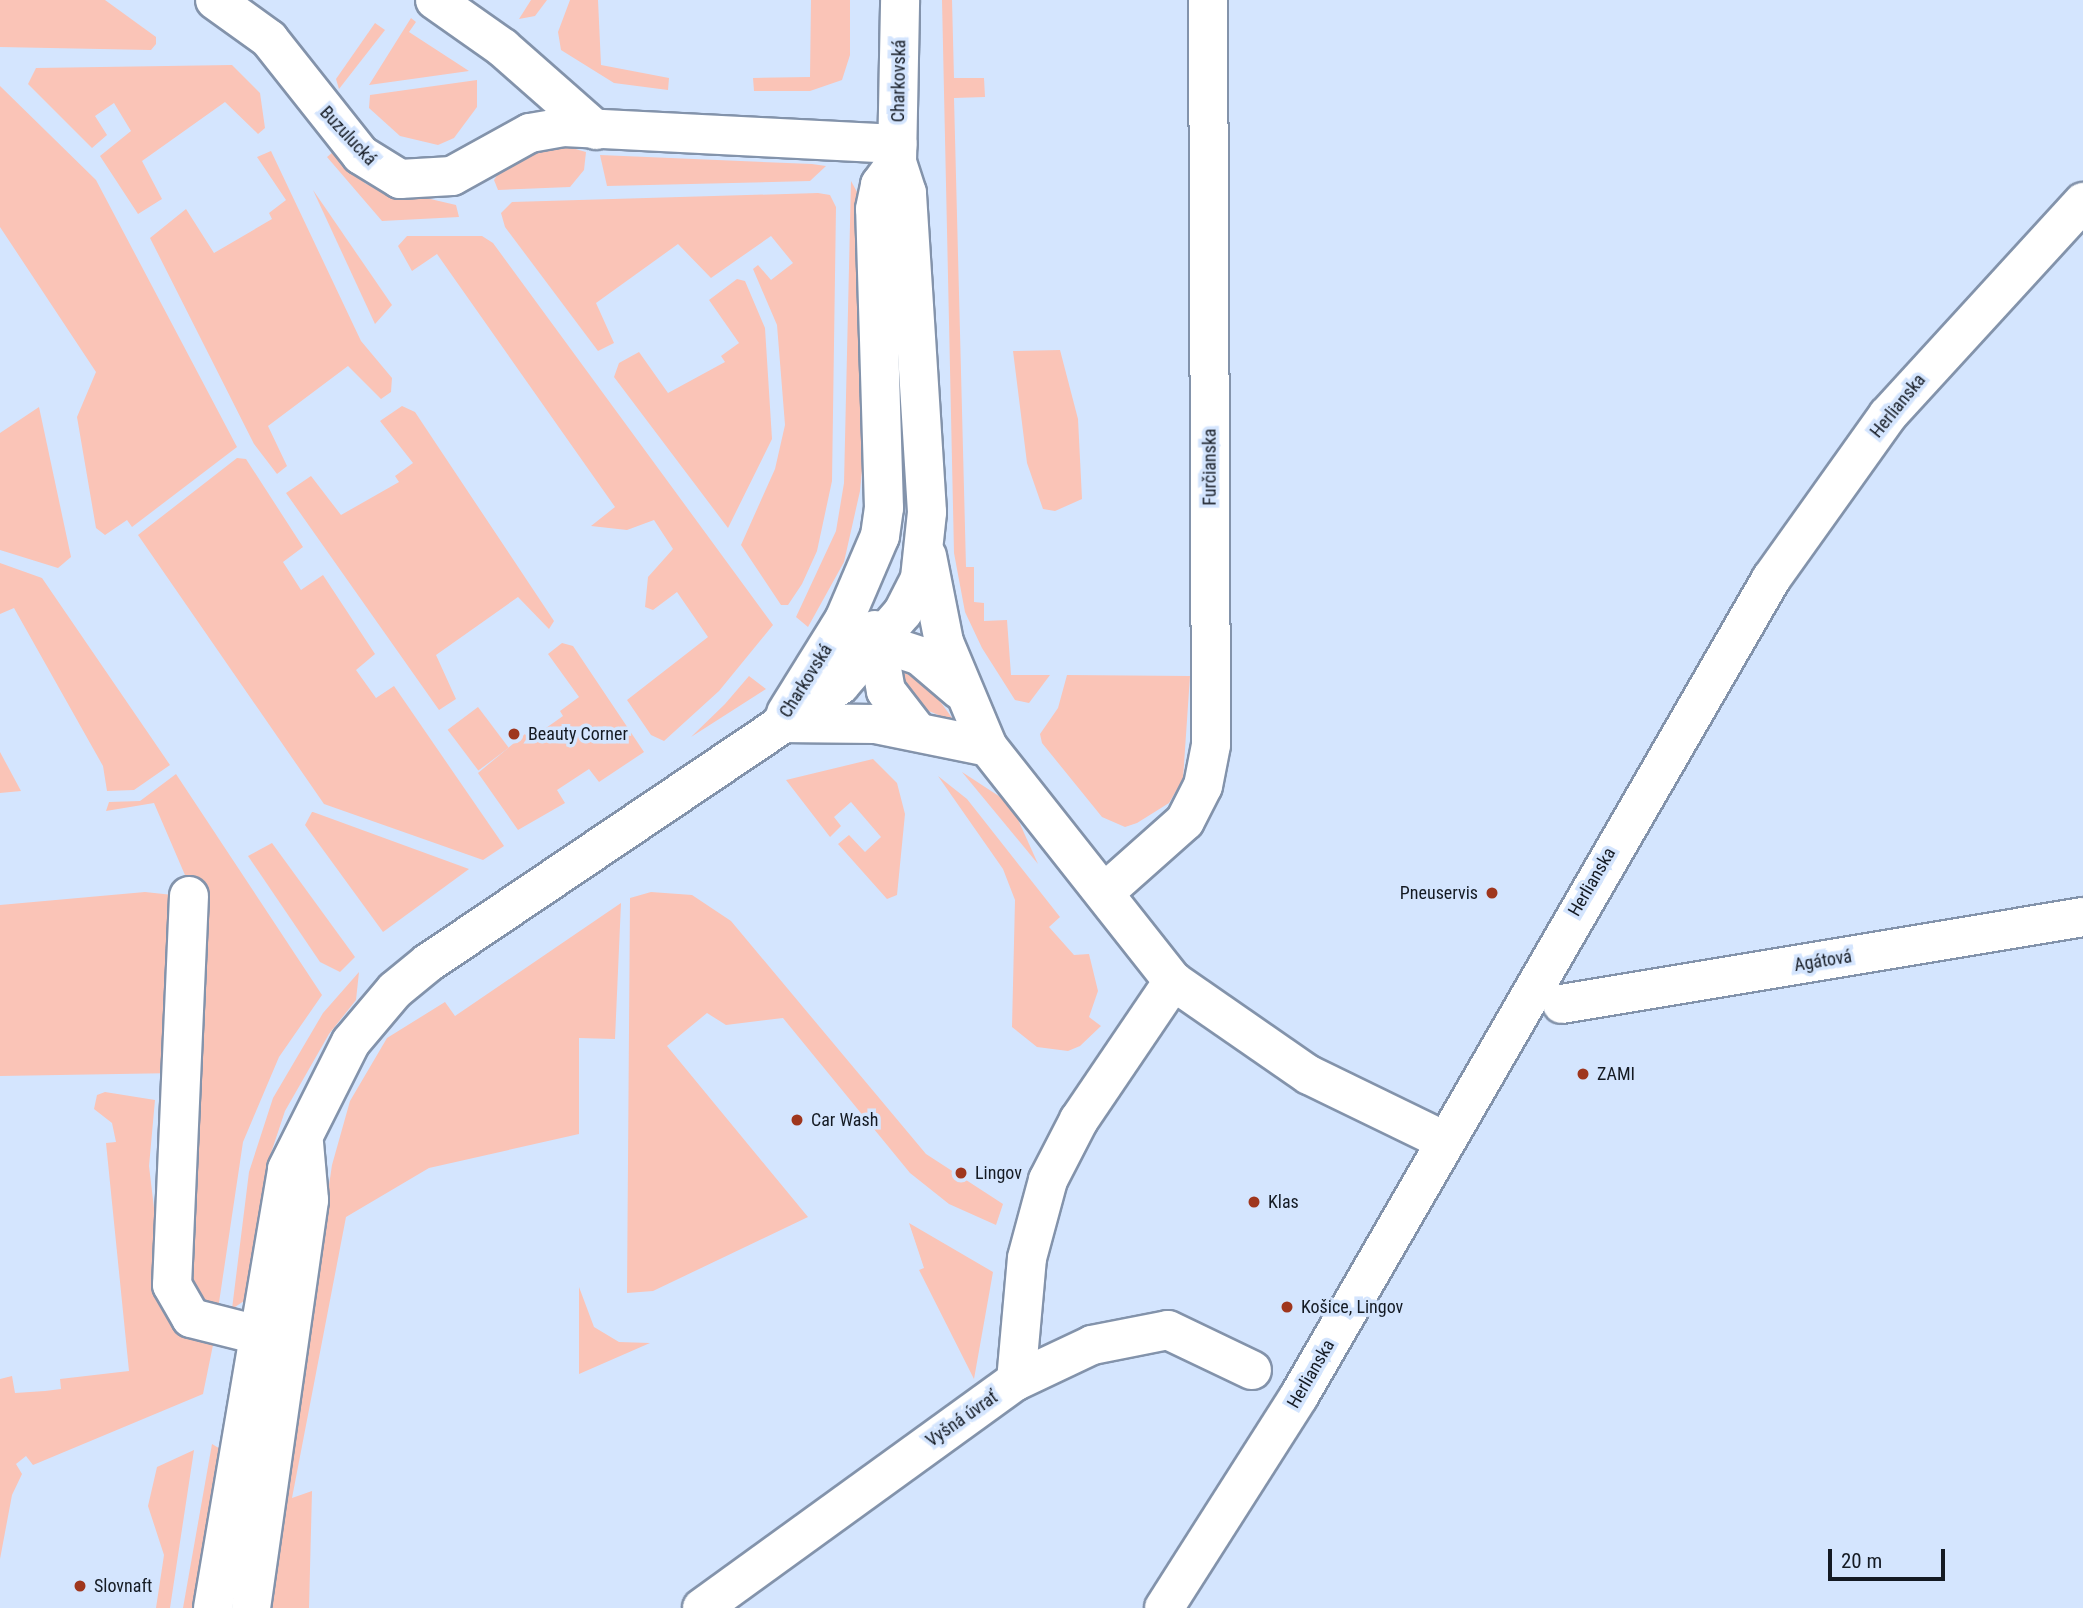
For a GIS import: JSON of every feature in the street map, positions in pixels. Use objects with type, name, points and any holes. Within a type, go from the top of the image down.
[{"type":"street","name":"Buzulucká","points":[[215,0],[269,39],[361,155],[400,179],[452,176],[545,129],[596,130],[897,153]]},
{"type":"street","points":[[435,0],[503,48],[596,130]]},
{"type":"street","name":"Charkovská","points":[[779,723],[840,685],[877,647],[911,597],[926,547],[907,193],[897,153],[900,0]]},
{"type":"street","name":"Furčianska","points":[[1104,893],[1185,821],[1203,786],[1211,745],[1208,0]]},
{"type":"street","name":"Charkovská","points":[[779,723],[821,660],[871,565],[884,508],[874,209],[880,185],[897,153]]},
{"type":"street","name":"Herlianska","points":[[1164,1608],[1299,1396],[1771,579],[1888,415],[2083,202]]},
{"type":"street","points":[[926,547],[935,608],[961,691],[988,747],[1173,981],[1309,1075],[1445,1141]]},
{"type":"street","points":[[871,565],[877,647],[886,691],[917,731]]},
{"type":"street","points":[[821,660],[877,647],[920,656],[961,691]]},
{"type":"street","points":[[213,1608],[287,1169],[304,1143],[328,1079],[395,990],[779,723],[917,731],[988,747]]},
{"type":"street","points":[[189,896],[172,1285],[191,1318],[258,1335]]},
{"type":"street","name":"Agátová","points":[[1562,1004],[2083,918]]},
{"type":"street","points":[[1016,1381],[1027,1258],[1048,1180],[1079,1120],[1173,981]]},
{"type":"street","points":[[251,1608],[309,1200],[304,1143]]},
{"type":"street","name":"Vyšná úvrať","points":[[702,1608],[1016,1381],[1112,1336],[1159,1329],[1252,1370]]},
{"type":"shaded area","points":[[0,0],[105,0],[156,37],[156,44],[151,50],[0,47]]},
{"type":"shaded area","points":[[531,0],[547,0],[535,16],[519,19]]},
{"type":"shaded area","points":[[570,0],[598,0],[601,65],[669,78],[668,90],[614,83],[561,50],[558,32]]},
{"type":"shaded area","points":[[811,0],[850,0],[850,55],[842,80],[810,91],[754,91],[753,78],[810,77]]},
{"type":"shaded area","points":[[942,0],[952,0],[954,78],[984,78],[985,97],[954,98],[966,567],[974,567],[974,602],[984,603],[984,621],[1007,620],[1011,675],[1050,675],[1029,703],[1015,700],[982,648],[965,612],[954,553]]},
{"type":"shaded area","points":[[411,18],[416,22],[409,32],[469,71],[369,85]]},
{"type":"shaded area","points":[[375,23],[385,30],[339,89],[336,79]]},
{"type":"shaded area","points":[[232,65],[260,93],[265,128],[258,134],[225,102],[142,161],[162,199],[138,214],[100,156],[131,131],[114,103],[95,116],[107,135],[92,148],[28,84],[36,68]]},
{"type":"shaded area","points":[[477,80],[477,107],[454,138],[438,145],[400,136],[369,108],[370,95]]},
{"type":"shaded area","points":[[0,86],[96,180],[237,447],[132,527],[127,520],[105,535],[96,528],[77,417],[96,372],[0,227]]},
{"type":"shaded area","points":[[554,143],[586,152],[584,170],[570,187],[498,190],[494,180],[503,166]]},
{"type":"shaded area","points":[[271,151],[361,341],[392,378],[391,392],[381,399],[348,366],[268,426],[287,466],[277,474],[254,444],[150,238],[186,209],[214,253],[272,219],[269,213],[286,200],[257,157]]},
{"type":"shaded area","points":[[333,152],[366,184],[456,205],[459,217],[382,221],[327,157]]},
{"type":"shaded area","points":[[600,155],[826,166],[810,181],[607,186]]},
{"type":"shaded area","points":[[851,181],[862,201],[867,420],[860,491],[844,562],[808,627],[796,617],[836,531],[844,483]]},
{"type":"shaded area","points":[[313,190],[392,305],[375,324]]},
{"type":"shaded area","points":[[818,193],[830,195],[836,207],[832,481],[817,551],[802,584],[788,605],[781,605],[741,545],[775,469],[785,425],[777,325],[753,269],[758,265],[771,280],[793,263],[771,236],[711,278],[678,244],[596,303],[614,343],[598,351],[505,227],[501,213],[512,202]]},
{"type":"shaded area","points":[[407,236],[482,236],[493,243],[773,625],[719,691],[664,741],[651,735],[627,700],[708,637],[677,592],[653,610],[645,607],[648,577],[673,549],[654,520],[627,530],[591,526],[615,507],[437,254],[412,271],[398,246]]},
{"type":"shaded area","points":[[737,279],[745,281],[765,328],[772,439],[728,528],[614,377],[619,363],[639,352],[668,393],[725,362],[721,356],[739,343],[709,300]]},
{"type":"shaded area","points":[[1060,350],[1078,419],[1082,499],[1055,511],[1043,509],[1027,463],[1013,351]]},
{"type":"shaded area","points":[[402,406],[415,412],[554,621],[549,629],[518,597],[436,655],[456,699],[439,710],[286,493],[311,476],[341,515],[399,482],[395,476],[413,463],[380,421]]},
{"type":"shaded area","points":[[39,407],[71,557],[58,568],[0,550],[0,433]]},
{"type":"shaded area","points":[[237,458],[246,459],[303,547],[283,562],[301,590],[323,575],[375,654],[356,670],[376,698],[394,686],[504,846],[483,860],[324,804],[138,535]]},
{"type":"shaded area","points":[[0,563],[42,578],[170,765],[134,790],[107,791],[103,766],[14,608],[0,614]]},
{"type":"shaded area","points":[[562,643],[573,646],[644,752],[599,782],[589,769],[557,790],[565,803],[518,830],[478,773],[525,734],[529,740],[563,716],[560,711],[579,697],[548,654]]},
{"type":"shaded area","points":[[903,671],[934,693],[955,722],[924,709],[897,675]]},
{"type":"shaded area","points":[[1067,675],[1190,676],[1183,779],[1169,803],[1137,823],[1125,827],[1102,817],[1042,743],[1040,734],[1058,708]]},
{"type":"shaded area","points":[[749,676],[766,689],[691,737],[725,704]]},
{"type":"shaded area","points":[[478,707],[509,748],[478,771],[448,730]]},
{"type":"shaded area","points":[[0,752],[21,791],[0,793]]},
{"type":"shaded area","points":[[873,759],[897,783],[905,814],[897,895],[887,899],[838,844],[849,835],[865,852],[881,837],[851,802],[834,817],[841,826],[830,837],[786,780]]},
{"type":"shaded area","points":[[962,772],[1011,804],[1038,864]]},
{"type":"shaded area","points":[[176,774],[322,995],[279,1057],[243,1142],[217,1316],[185,1283],[194,896],[154,803],[106,811],[109,802],[140,801]]},
{"type":"shaded area","points":[[938,776],[967,799],[1060,917],[1049,927],[1074,955],[1089,954],[1098,991],[1089,1017],[1101,1026],[1080,1046],[1068,1051],[1037,1047],[1012,1027],[1015,900],[1003,869]]},
{"type":"shaded area","points":[[312,812],[469,869],[383,932],[305,825]]},
{"type":"shaded area","points":[[272,843],[355,957],[340,972],[320,962],[248,856]]},
{"type":"shaded area","points":[[145,892],[182,896],[178,1073],[0,1076],[0,905]]},
{"type":"shaded area","points":[[651,892],[692,895],[731,921],[926,1154],[1003,1204],[996,1225],[949,1204],[910,1173],[783,1018],[726,1025],[707,1013],[667,1046],[808,1217],[653,1291],[627,1293],[630,898]]},
{"type":"shaded area","points":[[621,903],[615,1039],[579,1038],[579,1134],[429,1168],[346,1217],[292,1498],[312,1491],[309,1608],[266,1608],[332,1165],[350,1101],[387,1038],[445,1002],[455,1016]]},
{"type":"shaded area","points":[[359,972],[356,1000],[329,1034],[285,1111],[268,1162],[247,1299],[232,1309],[249,1172],[273,1098],[323,1013]]},
{"type":"shaded area","points":[[105,1092],[155,1100],[149,1166],[156,1225],[213,1345],[203,1394],[33,1465],[26,1456],[16,1464],[22,1474],[12,1495],[0,1559],[0,1379],[12,1376],[15,1393],[61,1389],[60,1379],[129,1371],[106,1143],[116,1142],[112,1123],[94,1109],[97,1095]]},
{"type":"shaded area","points":[[909,1223],[993,1272],[974,1379],[919,1270],[924,1268]]},
{"type":"shaded area","points":[[579,1287],[594,1327],[619,1342],[650,1343],[579,1374]]},
{"type":"shaded area","points":[[212,1444],[222,1450],[201,1608],[183,1608]]},
{"type":"shaded area","points":[[194,1450],[170,1608],[156,1608],[164,1555],[148,1506],[157,1467]]},
{"type":"place","name":"Beauty Corner","points":[[514,734]]},
{"type":"place","name":"Pneuservis","points":[[1492,893]]},
{"type":"place","name":"ZAMI","points":[[1583,1074]]},
{"type":"place","name":"Car Wash","points":[[797,1120]]},
{"type":"place","name":"Lingov","points":[[961,1173]]},
{"type":"place","name":"Klas","points":[[1254,1202]]},
{"type":"place","name":"Košice, Lingov","points":[[1287,1307]]},
{"type":"place","name":"Slovnaft","points":[[80,1586]]}]
